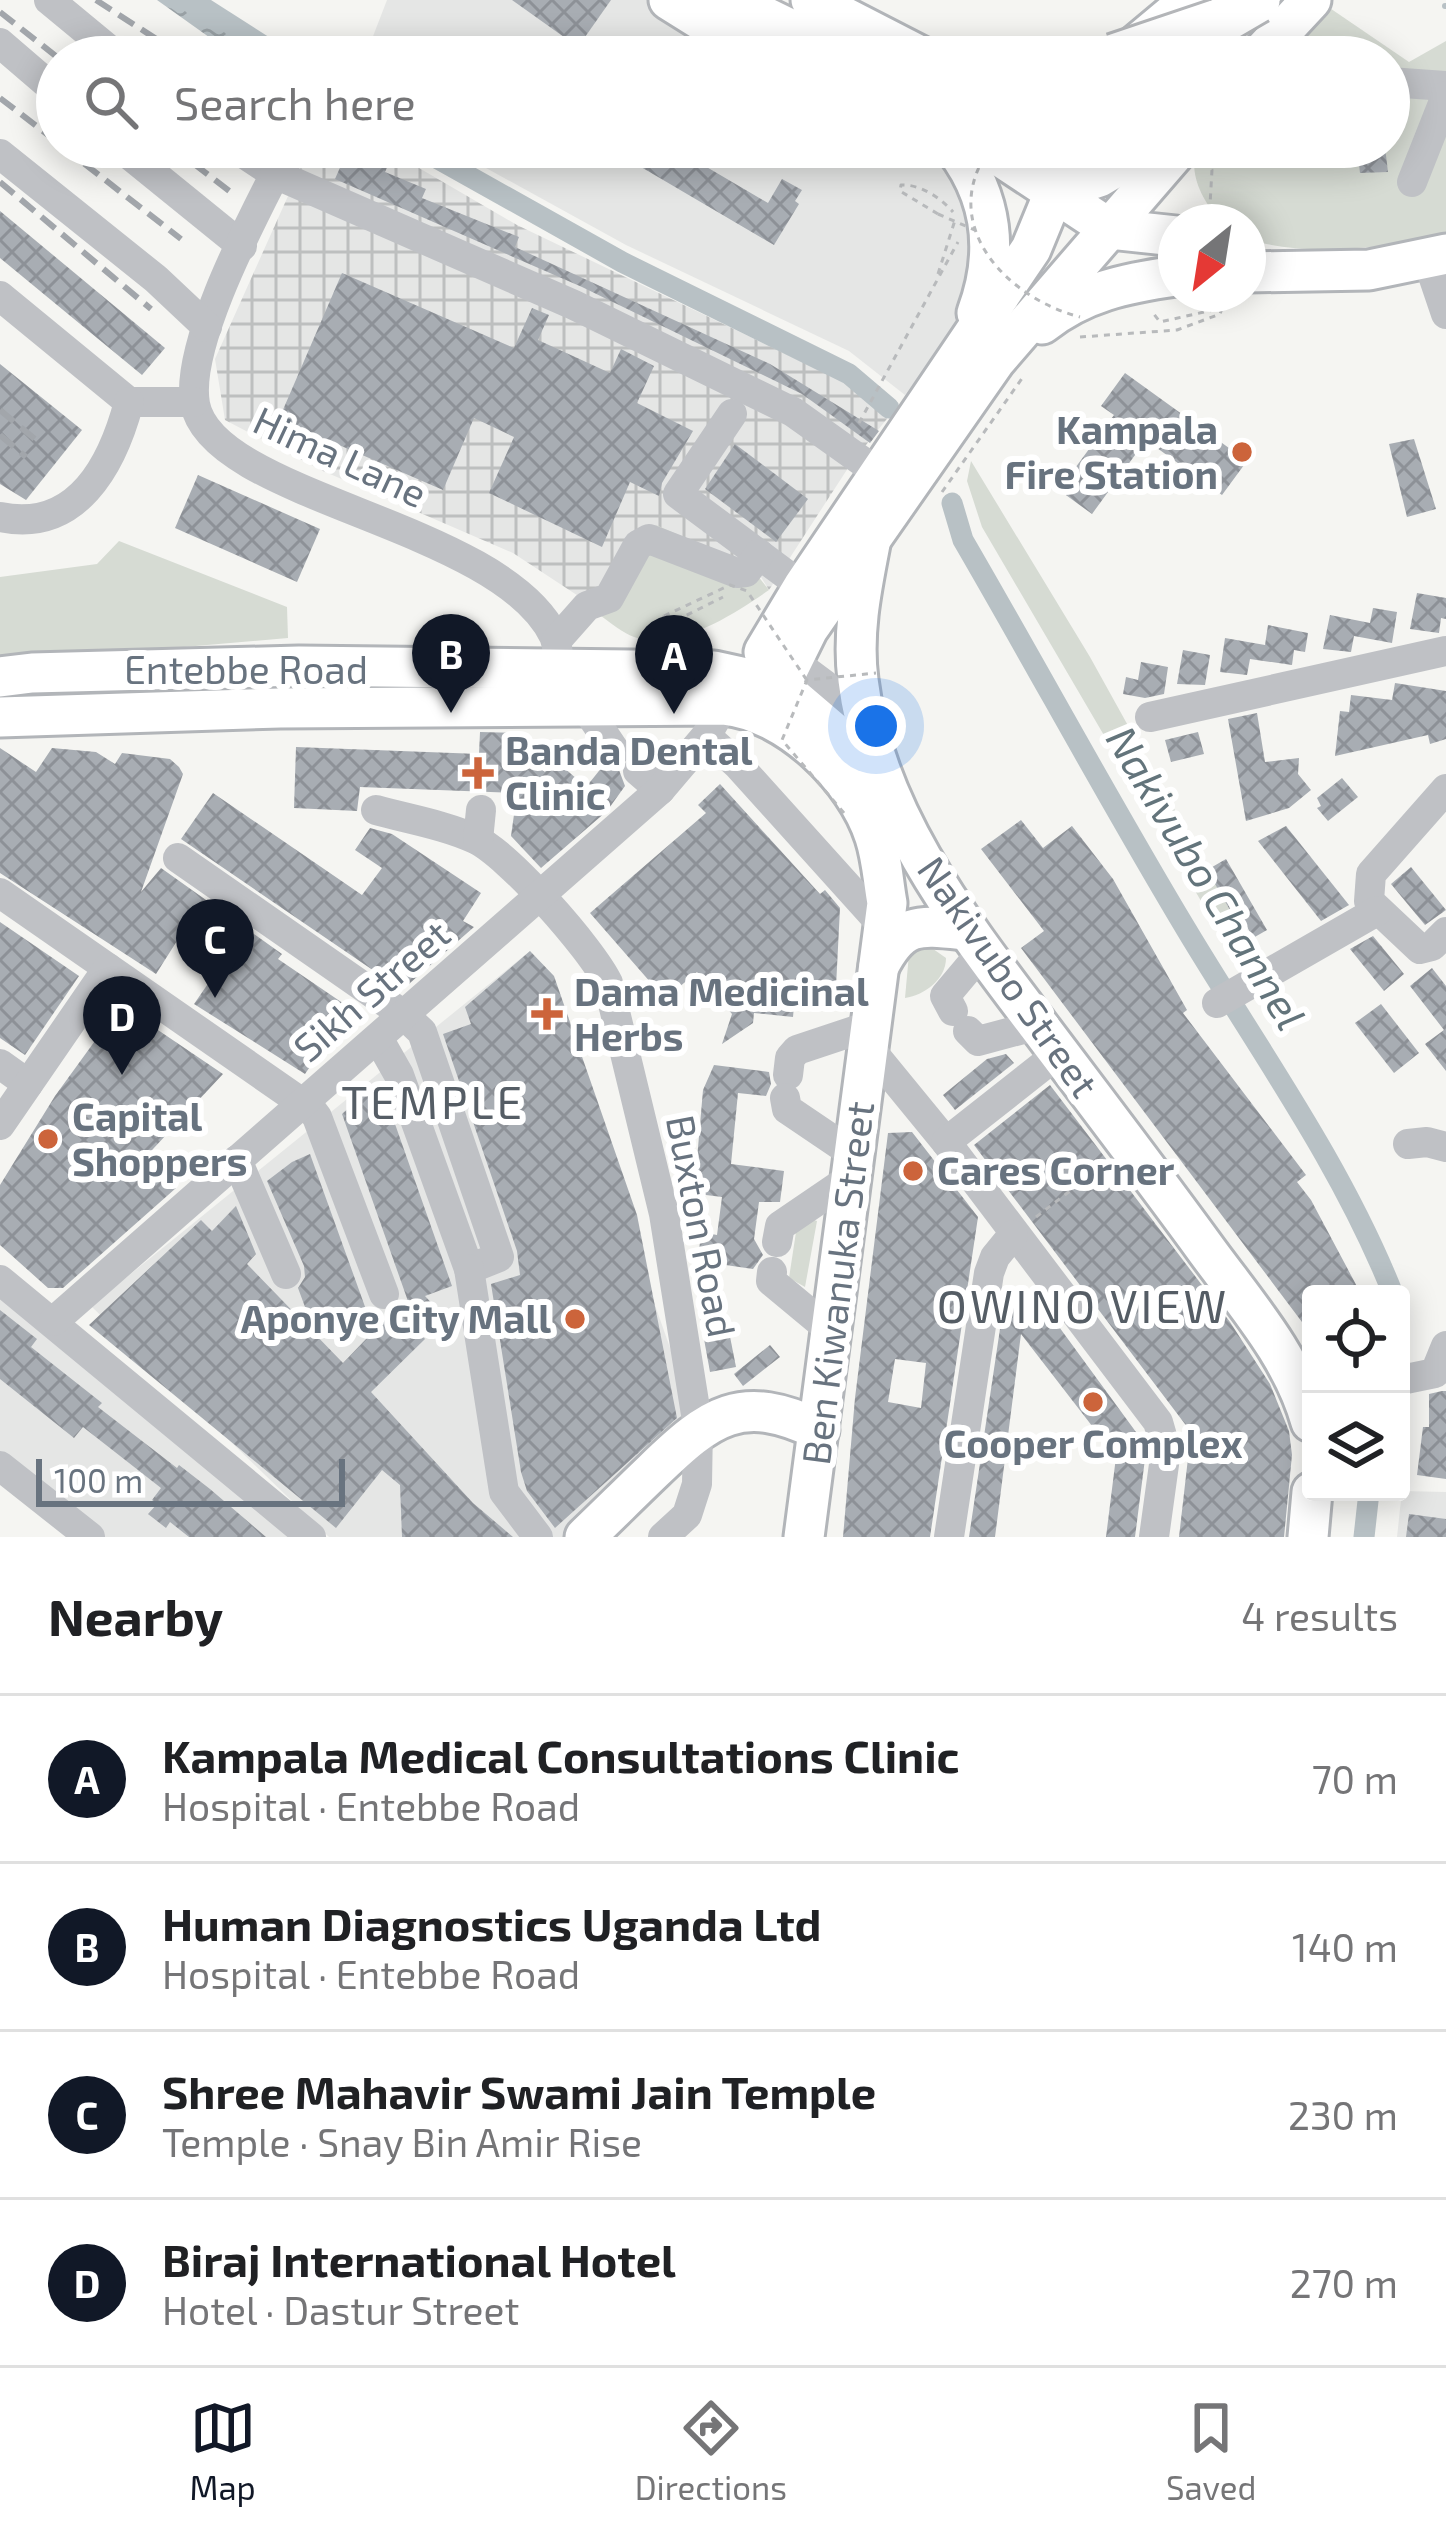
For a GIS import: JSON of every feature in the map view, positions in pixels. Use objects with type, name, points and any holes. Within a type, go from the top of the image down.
[{"type":"highway","points":[[724,0],[799,36]]},
{"type":"highway","points":[[1178,36],[1221,21],[1257,0]]},
{"type":"main road","points":[[669,0],[727,36]]},
{"type":"main road","points":[[811,0],[881,36]]},
{"type":"main road","points":[[1145,36],[1190,0]]},
{"type":"main road","points":[[1278,36],[1311,0]]},
{"type":"main road","points":[[958,168],[978,182],[993,246],[988,278],[994,363]]},
{"type":"main road","points":[[1019,168],[1110,230],[1158,234]]},
{"type":"main road","points":[[994,363],[1031,249],[1054,192],[1070,168]]},
{"type":"main road","points":[[1089,168],[1108,194],[1110,230]]},
{"type":"main road","points":[[784,686],[803,587],[880,474],[994,363],[1162,168]]},
{"type":"main road","points":[[1266,272],[1369,270],[1437,256]]},
{"type":"main road","points":[[1266,257],[1312,272]]},
{"type":"main road","points":[[784,686],[870,544],[994,363],[1065,305],[1115,285],[1158,279]]},
{"type":"main road","points":[[784,686],[856,626],[870,544]]},
{"type":"main road","name":"Entebbe Road","points":[[0,677],[558,656],[784,686]]},
{"type":"main road","points":[[299,666],[306,708]]},
{"type":"main road","points":[[672,668],[784,686],[874,755],[894,805]]},
{"type":"main road","points":[[65,672],[67,713]]},
{"type":"main road","points":[[784,686],[854,754],[894,805]]},
{"type":"main road","name":"Entebbe Road","points":[[0,717],[584,706],[784,686]]},
{"type":"main road","name":"Ben Kiwanuka Street","points":[[784,686],[865,815],[875,838],[887,903],[804,1537]]},
{"type":"main road","name":"Nakivubo Street","points":[[894,805],[974,941],[1130,1145],[1292,1368],[1303,1393]]},
{"type":"main road","points":[[879,966],[893,940],[909,931],[974,941]]},
{"type":"main road","points":[[585,1537],[698,1427],[754,1410],[792,1417],[819,1430]]},
{"type":"main road","points":[[1307,1537],[1311,1501]]},
{"type":"street","points":[[49,0],[93,36]]},
{"type":"street","points":[[0,43],[36,74]]},
{"type":"street","points":[[1410,83],[1446,86]]},
{"type":"street","points":[[1412,182],[1429,115]]},
{"type":"street","points":[[0,154],[156,279],[207,327]]},
{"type":"street","points":[[146,168],[242,245]]},
{"type":"street","points":[[266,168],[574,305],[793,412],[880,474]]},
{"type":"street","points":[[0,296],[129,402],[194,402],[197,361],[207,327],[275,174]]},
{"type":"street","points":[[1437,256],[1446,314]]},
{"type":"street","points":[[0,517],[42,520],[62,514],[76,501],[121,432],[129,402]]},
{"type":"street","name":"Hima Lane","points":[[194,402],[200,419],[219,442],[255,466],[479,564],[542,617],[558,656]]},
{"type":"street","points":[[732,414],[678,494],[748,563]]},
{"type":"street","points":[[558,656],[587,606],[609,598],[638,545],[649,539],[748,563],[803,587]]},
{"type":"street","points":[[1150,717],[1446,651]]},
{"type":"street","points":[[784,686],[737,764],[884,927]]},
{"type":"street","name":"Sikh Street","points":[[54,1321],[540,896],[638,770],[784,686]]},
{"type":"street","points":[[584,706],[638,770]]},
{"type":"street","points":[[1446,788],[1371,874],[1369,901],[1420,949],[1432,946],[1446,932]]},
{"type":"street","name":"Buxton Road","points":[[376,810],[480,825],[598,962],[608,983],[664,1214],[698,1427],[697,1484],[687,1515],[663,1537]]},
{"type":"street","points":[[178,858],[422,1032],[500,1257],[469,1269]]},
{"type":"street","points":[[0,893],[317,1117],[384,1294]]},
{"type":"street","points":[[1229,997],[1377,910]]},
{"type":"street","points":[[974,941],[945,996],[960,1021],[978,1041],[1048,1039]]},
{"type":"street","points":[[0,1125],[108,968]]},
{"type":"street","points":[[830,1330],[771,1281],[774,1257],[780,1226],[853,1166],[787,1109],[787,1087],[793,1052],[870,1036],[1013,1235],[1158,1422],[1166,1450],[1154,1537]]},
{"type":"street","points":[[377,1038],[399,1075],[469,1269],[504,1492],[538,1537]]},
{"type":"street","points":[[946,1142],[1048,1039]]},
{"type":"street","points":[[0,1064],[28,1084]]},
{"type":"street","points":[[1408,1144],[1446,1147]]},
{"type":"street","points":[[237,1160],[286,1274]]},
{"type":"street","points":[[949,1537],[989,1273],[1013,1235]]},
{"type":"street","points":[[0,1280],[311,1537]]},
{"type":"street","points":[[1410,1376],[1442,1364]]},
{"type":"street","points":[[0,1466],[90,1537]]},
{"type":"path","points":[[981,168],[973,193],[985,252],[1001,276],[1049,309],[1080,317]]},
{"type":"path","points":[[1210,204],[1211,168]]},
{"type":"path","points":[[934,287],[956,215],[944,201],[901,185],[900,191],[912,200],[938,214],[977,230]]},
{"type":"path","points":[[963,203],[965,186]]},
{"type":"path","points":[[845,449],[960,238],[962,220]]},
{"type":"path","points":[[1078,337],[1177,330],[1220,314],[1222,308],[1160,322],[1145,304]]},
{"type":"path","points":[[940,496],[994,363]]},
{"type":"path","points":[[748,563],[715,603],[667,625],[662,623],[664,616],[730,585],[747,591],[784,686],[782,740],[844,813]]},
{"type":"path","points":[[1013,1235],[1130,1145]]},
{"type":"shaded area","points":[[387,0],[679,0],[742,36],[373,36]]},
{"type":"shaded area","points":[[1318,0],[1371,36],[1270,36]]},
{"type":"shaded area","points":[[1446,41],[1446,234],[1346,249],[1291,248],[1266,244],[1266,204],[1208,204],[1194,168],[1410,168],[1410,61]]},
{"type":"shaded area","points":[[301,168],[419,168],[517,225],[842,381],[890,415],[850,465],[769,590],[761,577],[592,605],[513,553],[323,471],[225,420],[215,359]]},
{"type":"shaded area","points":[[486,168],[947,168],[960,194],[975,251],[958,324],[905,395],[849,351],[626,245]]},
{"type":"shaded area","points":[[971,461],[1090,657],[1238,924],[1268,964],[1250,973],[1235,959],[982,527],[967,481]]},
{"type":"shaded area","points":[[656,525],[750,566],[769,590],[687,635],[651,640],[626,633],[601,616],[630,544]]},
{"type":"shaded area","points":[[119,541],[287,607],[288,638],[0,663],[0,577],[97,564]]},
{"type":"shaded area","points":[[926,944],[946,958],[942,973],[927,990],[905,998],[909,954],[915,946]]},
{"type":"shaded area","points":[[530,951],[698,1427],[584,1537],[329,1537],[91,1306]]},
{"type":"shaded area","points":[[811,1219],[817,1221],[805,1287],[789,1278],[796,1232]]},
{"type":"shaded area","points":[[0,1282],[309,1537],[90,1537],[0,1466]]},
{"type":"shaded area","points":[[1410,1491],[1446,1492],[1446,1537],[1397,1537],[1401,1501],[1410,1501]]},
{"type":"water","points":[[157,0],[211,0],[267,36],[208,36]]},
{"type":"building","points":[[512,0],[611,0],[586,36],[563,36]]},
{"type":"building","points":[[340,168],[387,168],[385,172],[426,189],[422,198],[519,237],[515,247],[770,364],[879,431],[870,443],[802,394],[582,287],[335,179]]},
{"type":"building","points":[[643,168],[708,168],[768,203],[782,179],[802,190],[795,201],[799,204],[774,245]]},
{"type":"building","points":[[1359,168],[1388,168],[1388,172],[1360,173]]},
{"type":"building","points":[[0,211],[165,348],[142,375],[0,258]]},
{"type":"building","points":[[342,273],[514,348],[532,308],[549,315],[538,340],[610,373],[621,349],[654,366],[637,403],[693,431],[659,496],[630,482],[602,547],[489,493],[514,437],[474,418],[443,490],[279,419]]},
{"type":"building","points":[[0,364],[82,430],[26,500],[0,484]]},
{"type":"building","points":[[1125,373],[1247,461],[1222,495],[1146,440],[1092,514],[1059,490],[1114,415],[1101,406]]},
{"type":"building","points":[[1414,439],[1436,509],[1407,517],[1389,444]]},
{"type":"building","points":[[735,444],[808,499],[776,542],[705,489]]},
{"type":"building","points":[[198,475],[320,529],[297,582],[175,528]]},
{"type":"building","points":[[1417,593],[1446,598],[1446,619],[1441,618],[1439,633],[1410,629]]},
{"type":"building","points":[[1373,608],[1397,612],[1392,643],[1354,636],[1351,652],[1323,649],[1330,615],[1370,623]]},
{"type":"building","points":[[1268,625],[1308,633],[1305,652],[1294,650],[1292,665],[1250,659],[1247,675],[1220,672],[1225,638],[1265,645]]},
{"type":"building","points":[[1183,650],[1210,655],[1205,685],[1177,684]]},
{"type":"building","points":[[1141,662],[1168,667],[1164,694],[1145,698],[1123,694],[1126,677],[1138,680]]},
{"type":"building","points":[[1395,683],[1446,691],[1446,739],[1430,744],[1428,735],[1335,756],[1340,711],[1349,712],[1351,695],[1392,700]]},
{"type":"building","points":[[1257,713],[1265,762],[1299,758],[1298,774],[1311,790],[1289,808],[1246,821],[1228,719]]},
{"type":"building","points":[[480,732],[519,733],[518,763],[533,762],[545,772],[554,759],[586,787],[603,766],[619,770],[625,786],[607,811],[541,868],[511,836],[517,793],[360,787],[357,811],[294,808],[296,747],[479,754]]},
{"type":"building","points":[[1198,732],[1204,754],[1171,762],[1165,740]]},
{"type":"building","points":[[0,748],[36,772],[52,748],[96,752],[115,764],[122,753],[170,759],[179,767],[183,774],[141,892],[161,868],[350,1008],[305,1074],[194,1004],[223,962],[182,933],[156,974],[0,873]]},
{"type":"building","points":[[1342,778],[1358,797],[1328,821],[1317,808],[1321,806],[1317,798]]},
{"type":"building","points":[[720,784],[820,894],[825,890],[840,908],[836,987],[796,984],[793,1017],[754,1013],[753,1023],[722,1044],[732,1014],[697,972],[665,999],[590,913],[706,813],[698,805]]},
{"type":"building","points":[[213,793],[362,895],[382,868],[355,850],[370,828],[392,834],[481,893],[463,921],[474,927],[402,990],[181,839]]},
{"type":"building","points":[[1021,820],[1043,848],[1072,826],[1113,879],[1187,1010],[1183,1013],[1306,1175],[1297,1182],[1356,1285],[1302,1285],[1302,1322],[1021,948],[1044,931],[981,849]]},
{"type":"building","points":[[1286,826],[1349,905],[1321,921],[1258,841]]},
{"type":"building","points":[[1226,859],[1267,930],[1253,938],[1244,921],[1238,924],[1207,870]]},
{"type":"building","points":[[1411,867],[1446,910],[1425,925],[1391,884]]},
{"type":"building","points":[[0,922],[79,976],[25,1055],[0,1038]]},
{"type":"building","points":[[1373,936],[1404,974],[1384,991],[1350,949]]},
{"type":"building","points":[[530,951],[554,976],[637,1215],[677,1418],[555,1528],[527,1491],[521,1472],[491,1284],[520,1275],[517,1251],[443,1034],[471,1024],[465,1007]]},
{"type":"building","points":[[1432,968],[1446,986],[1446,1071],[1425,1044],[1444,1030],[1410,986]]},
{"type":"building","points":[[1381,1004],[1419,1053],[1394,1073],[1355,1023]]},
{"type":"building","points":[[121,1005],[223,1074],[139,1164],[176,1188],[63,1288],[48,1288],[0,1245],[0,1185],[55,1096]]},
{"type":"building","points":[[1006,1054],[1014,1063],[955,1110],[943,1095],[987,1059]]},
{"type":"building","points":[[714,1065],[769,1072],[766,1096],[738,1093],[731,1164],[784,1171],[780,1202],[759,1202],[754,1239],[763,1255],[753,1269],[698,1261],[701,1232],[717,1235],[722,1197],[682,1192],[684,1177],[676,1176],[679,1157],[697,1159],[703,1090]]},
{"type":"building","points":[[1050,1085],[1230,1322],[1270,1384],[1289,1431],[1292,1455],[1284,1537],[1179,1537],[1191,1432],[974,1145]]},
{"type":"building","points":[[382,1087],[452,1286],[425,1296],[439,1311],[416,1330],[425,1339],[371,1392],[473,1503],[513,1537],[402,1537],[400,1485],[382,1470],[336,1528],[89,1325],[201,1220],[212,1231],[236,1206],[256,1254],[247,1264],[343,1363],[392,1312],[409,1304],[342,1114],[367,1091]]},
{"type":"building","points":[[912,1132],[978,1217],[930,1537],[843,1537],[855,1398],[888,1133]],"holes":[[[895,1359],[926,1363],[921,1408],[888,1402]]]},
{"type":"building","points":[[310,1154],[368,1315],[315,1334],[298,1288],[305,1277],[304,1266],[267,1181]]},
{"type":"building","points":[[1035,1294],[1144,1443],[1135,1537],[1106,1537],[1116,1457],[1021,1334],[995,1537],[969,1537],[1004,1302]]},
{"type":"building","points":[[723,1301],[736,1367],[710,1372],[698,1306]]},
{"type":"building","points":[[0,1310],[37,1339],[31,1347],[102,1403],[98,1407],[177,1468],[179,1465],[266,1537],[189,1537],[170,1522],[166,1528],[148,1514],[161,1488],[83,1427],[74,1438],[0,1379]]},
{"type":"building","points":[[770,1345],[780,1357],[743,1386],[734,1374]]},
{"type":"building","points":[[1446,1391],[1446,1479],[1417,1475],[1423,1427],[1429,1427],[1429,1394]]},
{"type":"building","points":[[1409,1514],[1446,1519],[1446,1537],[1406,1537]]},
{"type":"waterway","name":"Nakivubo Channel","points":[[454,168],[622,262],[849,374],[889,408]]},
{"type":"waterway","name":"Nakivubo Channel","points":[[952,503],[963,540],[1157,881],[1324,1153],[1389,1285]]},
{"type":"waterway","name":"Nakivubo Channel","points":[[1364,1537],[1368,1501]]},
{"type":"railway","points":[[96,0],[152,36]]},
{"type":"railway","points":[[0,12],[36,40]]},
{"type":"railway","points":[[0,98],[36,126]]},
{"type":"railway","points":[[90,168],[181,239]]},
{"type":"railway","points":[[199,168],[232,193]]},
{"type":"railway","points":[[0,182],[151,309]]},
{"type":"railway","points":[[0,410],[36,440]]},
{"type":"railway","points":[[0,435],[26,457]]},
{"type":"place","name":"Kampala Fire Station","points":[[1242,452]]},
{"type":"place","name":"Human Diagnostics Uganda Ltd","points":[[451,713]]},
{"type":"place","name":"Kampala Medical Consultations Clinic","points":[[674,714]]},
{"type":"place","name":"Banda Dental Clinic","points":[[478,773]]},
{"type":"place","name":"Shree Mahavir Swami Jain Temple","points":[[215,998]]},
{"type":"place","name":"Dama Medicinal Herbs","points":[[547,1014]]},
{"type":"place","name":"Biraj International Hotel","points":[[122,1075]]},
{"type":"place","name":"Capital Shoppers","points":[[48,1139]]},
{"type":"place","name":"Cares Corner","points":[[913,1171]]},
{"type":"place","name":"Aponye City Mall","points":[[575,1319]]},
{"type":"place","name":"Cooper Complex","points":[[1093,1402]]},
{"type":"district","name":"TEMPLE","points":[[433,1103]]},
{"type":"district","name":"OWINO VIEW","points":[[1083,1307]]}]
